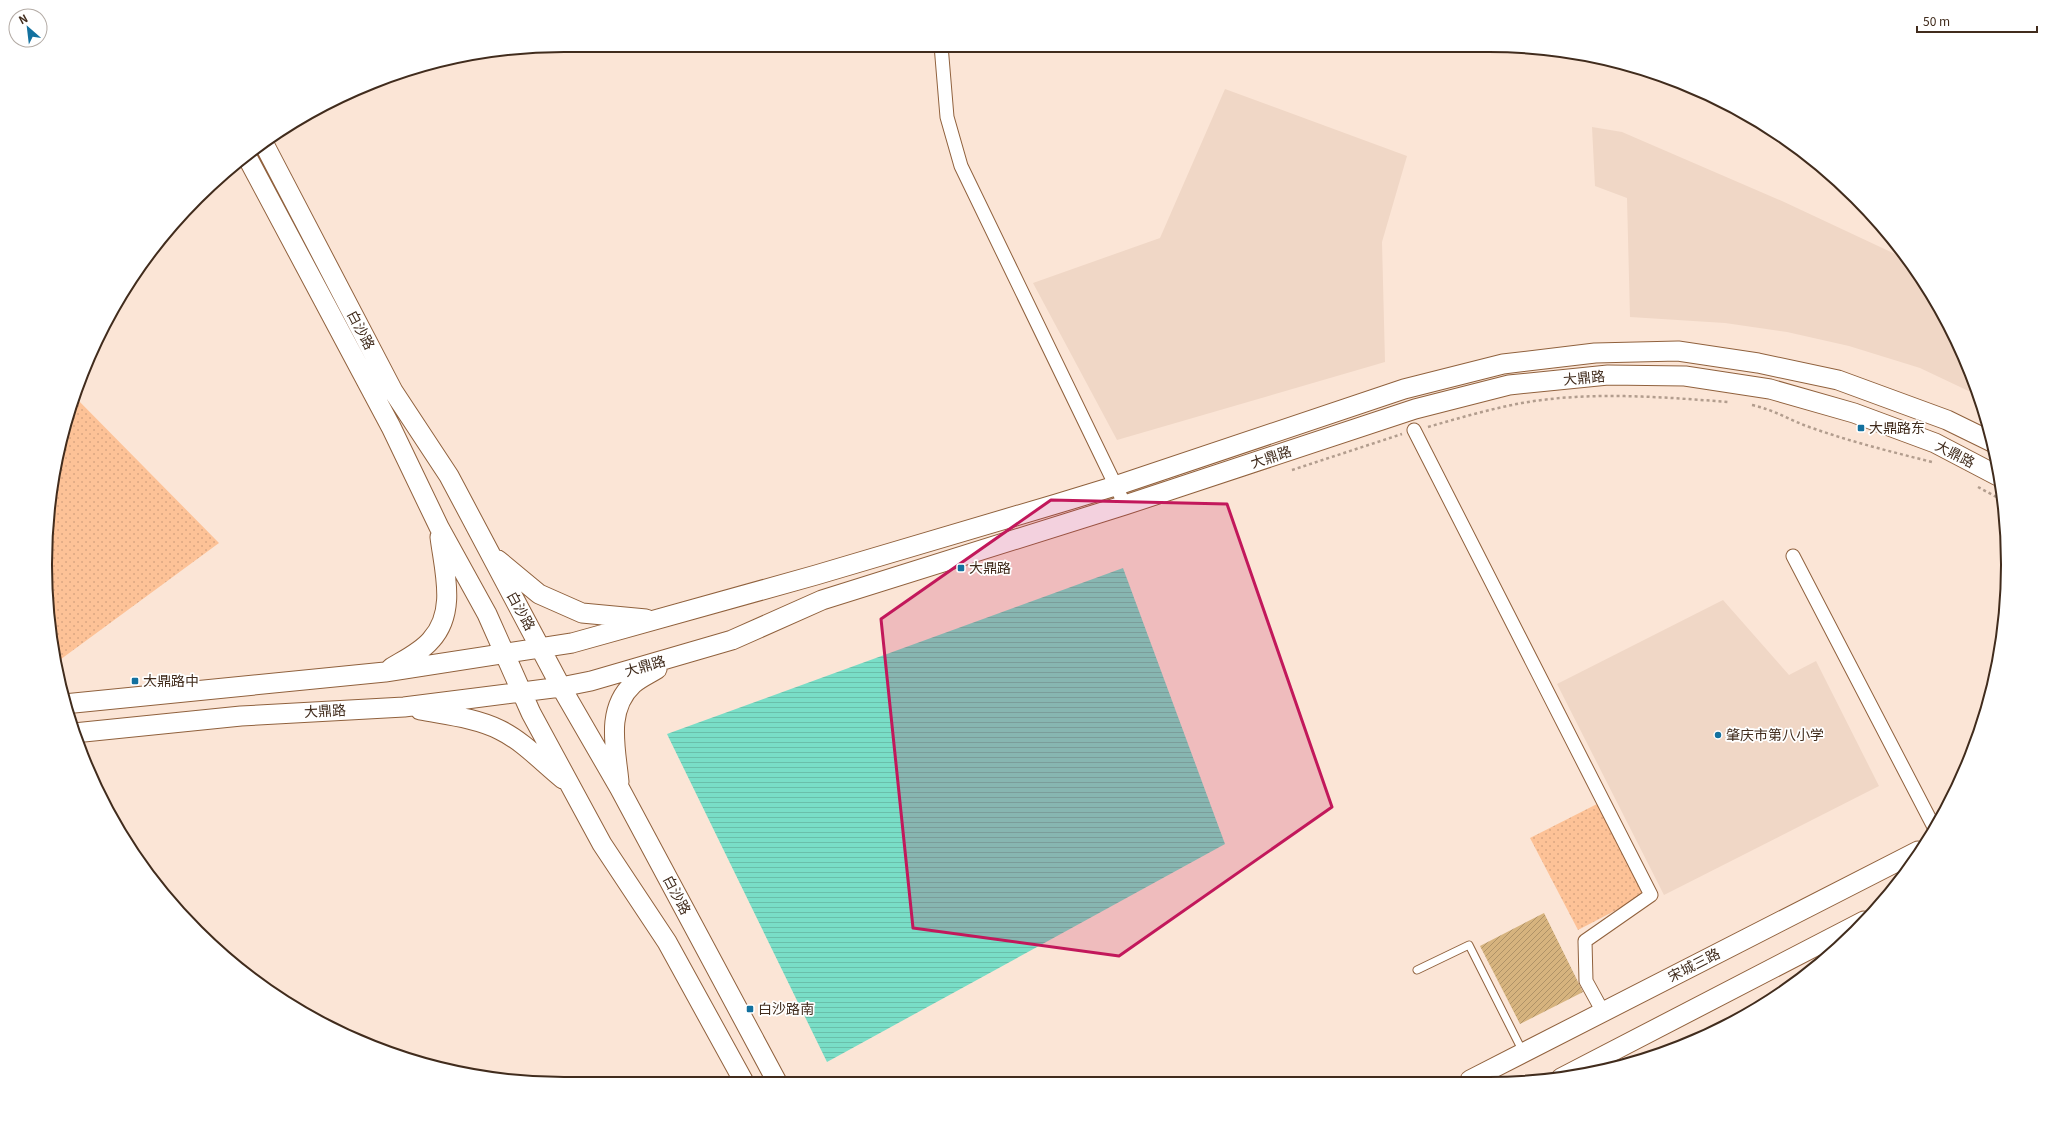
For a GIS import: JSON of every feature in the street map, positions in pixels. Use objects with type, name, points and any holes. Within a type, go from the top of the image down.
[{"type":"main road","name":"白沙路","points":[[266,148],[393,391],[449,476],[489,553],[542,648],[561,687],[620,789],[774,1077]]},
{"type":"main road","name":"白沙路","points":[[249,161],[391,427],[439,527],[486,614],[521,692],[570,785],[602,844],[667,942],[741,1077]]},
{"type":"main road","name":"大鼎路","points":[[71,703],[385,672],[589,640],[816,575],[1115,486],[1404,389],[1503,364],[1595,352],[1678,351],[1758,363],[1838,380],[1947,420],[1985,439]]},
{"type":"main road","name":"大鼎路","points":[[80,732],[241,716],[404,707],[591,682],[676,658],[732,640],[822,600],[1125,505],[1415,409],[1509,385],[1608,375],[1685,376],[1770,389],[1854,413],[1927,440],[1992,473]]},
{"type":"main road","points":[[385,672],[431,641],[441,627],[447,610],[439,527]]},
{"type":"main road","points":[[489,553],[539,594],[574,610],[582,613],[658,620]]},
{"type":"main road","points":[[620,789],[613,728],[616,712],[623,697],[633,684],[676,658]]},
{"type":"main road","points":[[404,707],[468,720],[501,731],[519,742],[570,785]]},
{"type":"main road","name":"宋城三路","points":[[1476,1077],[1911,855]]},
{"type":"main road","points":[[1579,1069],[1849,929]]},
{"type":"street","points":[[942,52],[947,117],[961,166],[1125,505]]},
{"type":"street","points":[[1414,430],[1652,895],[1584,941],[1586,981],[1603,1012]]},
{"type":"street","points":[[1793,556],[1931,822]]},
{"type":"lane","points":[[1417,970],[1470,945],[1524,1052]]},
{"type":"path","points":[[1286,472],[1414,430],[1523,403],[1581,398],[1657,396],[1736,402]]},
{"type":"path","points":[[1749,405],[1770,409],[1810,428],[1856,443],[1934,463]]},
{"type":"path","points":[[1975,485],[1997,497]]},
{"type":"highlighted area","points":[[1051,500],[1227,504],[1332,807],[1119,956],[913,928],[881,619]]},
{"type":"shaded area","points":[[1225,89],[1407,156],[1382,242],[1385,362],[1117,440],[1033,283],[1160,238]]},
{"type":"shaded area","points":[[1592,127],[1622,132],[1782,201],[1896,254],[1915,280],[1932,308],[1962,368],[1971,392],[1920,368],[1849,346],[1787,332],[1725,323],[1630,317],[1627,198],[1595,186]]},
{"type":"shaded area","points":[[79,401],[219,543],[61,659],[56,631],[53,598],[53,531],[56,498],[62,465],[69,432]]},
{"type":"shaded area","name":"肇庆市第八小学","points":[[1723,600],[1789,675],[1816,661],[1879,786],[1664,895],[1557,684]]},
{"type":"shaded area","points":[[1597,804],[1645,895],[1578,930],[1530,838]]},
{"type":"water","points":[[1123,568],[1225,844],[827,1062],[667,734]]},
{"type":"building","points":[[1544,913],[1583,992],[1520,1024],[1480,946]]},
{"type":"place","name":"大鼎路东","points":[[1861,428]]},
{"type":"place","name":"大鼎路","points":[[961,568]]},
{"type":"place","name":"大鼎路中","points":[[135,681]]},
{"type":"place","name":"肇庆市第八小学","points":[[1718,735]]},
{"type":"place","name":"白沙路南","points":[[750,1009]]}]
